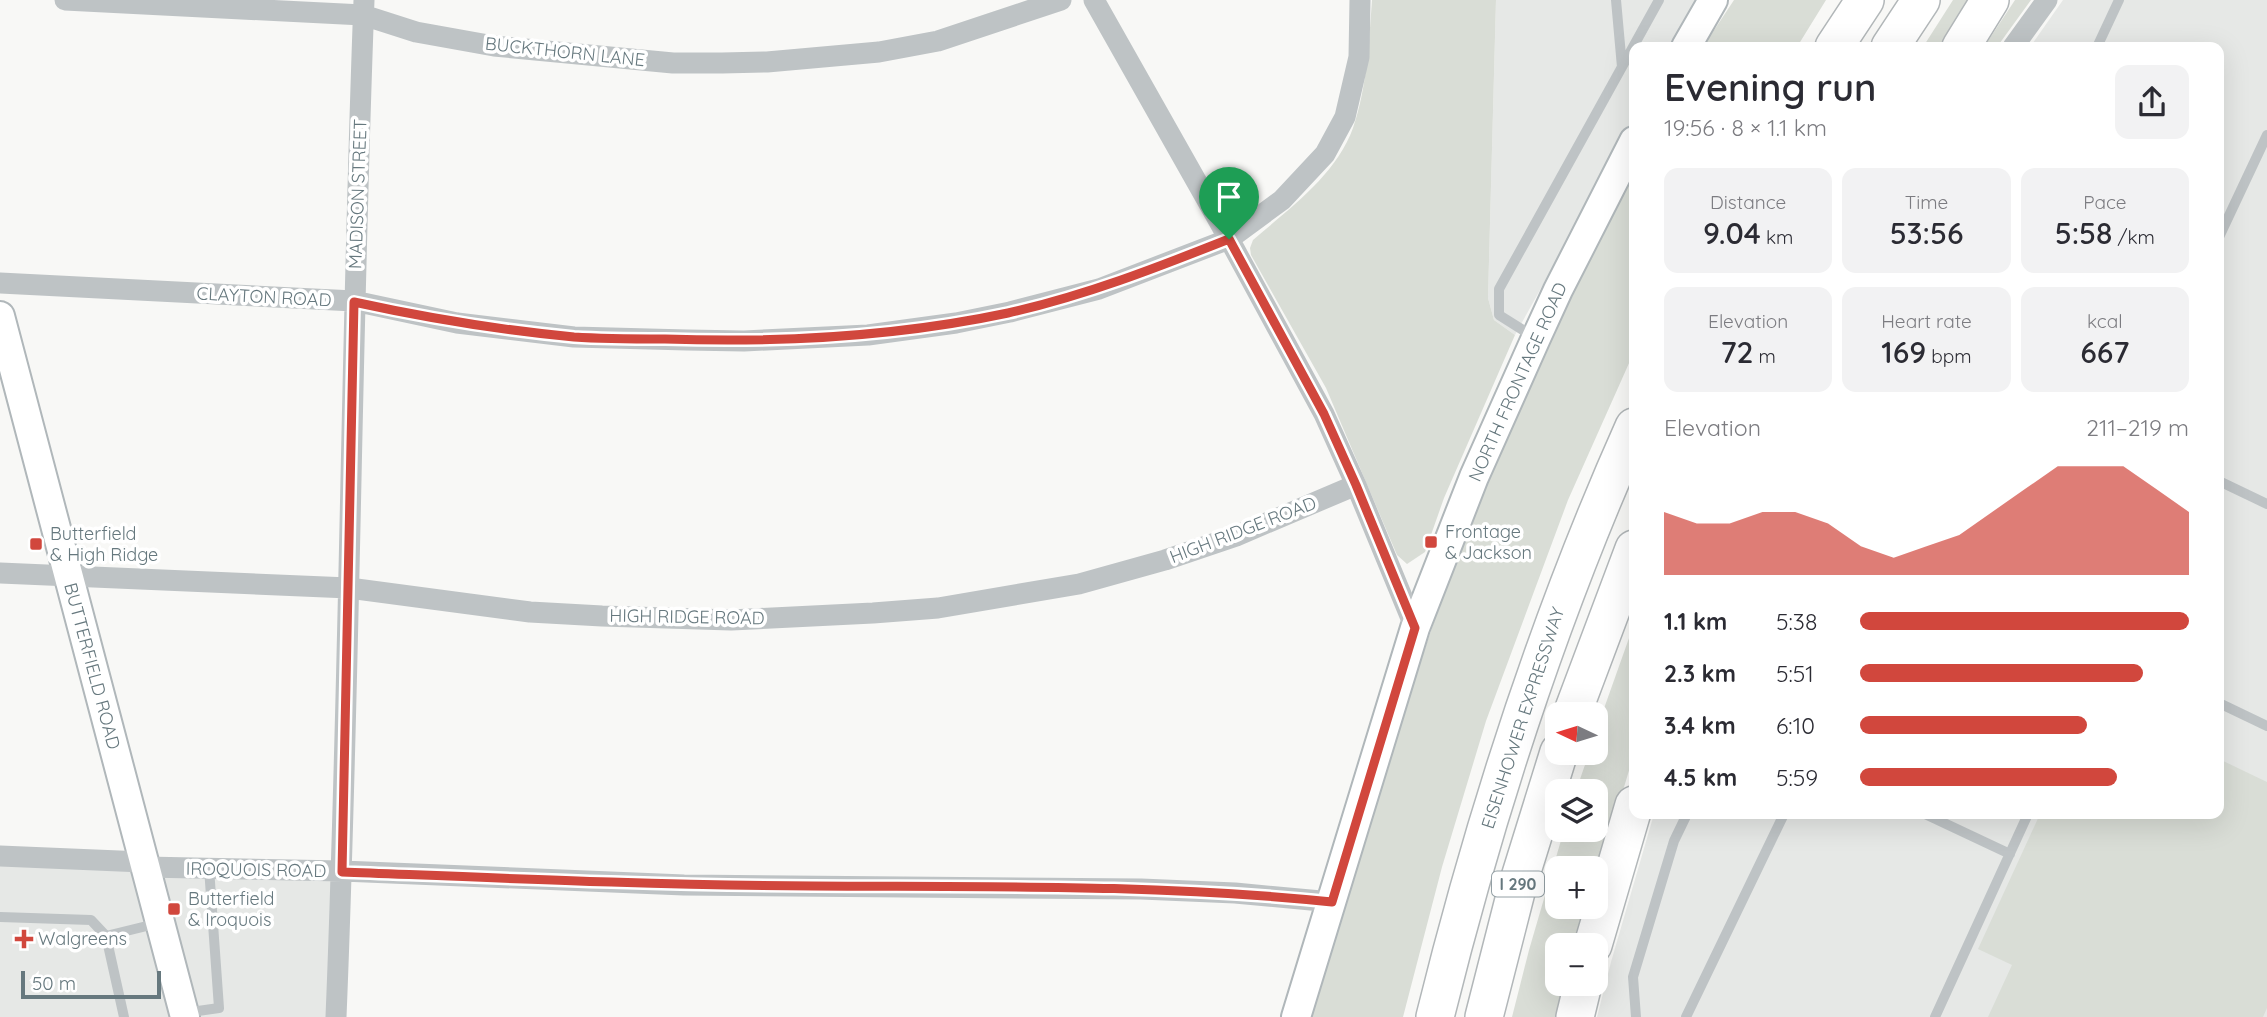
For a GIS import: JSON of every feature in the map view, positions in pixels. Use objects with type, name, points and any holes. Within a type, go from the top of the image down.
[{"type":"highway","points":[[1837,42],[1865,0]]},
{"type":"highway","points":[[1893,42],[1921,0]]},
{"type":"highway","points":[[1964,42],[1990,0]]},
{"type":"highway","name":"EISENHOWER EXPRESSWAY","points":[[1435,1017],[1461,914],[1523,709],[1563,598],[1629,439]]},
{"type":"highway","points":[[1577,702],[1629,562]]},
{"type":"highway","name":"I 290","points":[[1484,1017],[1518,884],[1555,765]]},
{"type":"highway","points":[[1597,933],[1630,819]]},
{"type":"highway","points":[[1575,1017],[1580,996]]},
{"type":"main road","points":[[1689,42],[1713,0]]},
{"type":"main road","name":"NORTH FRONTAGE ROAD","points":[[1296,1017],[1415,628],[1474,477],[1536,338],[1629,151]]},
{"type":"main road","name":"BUTTERFIELD ROAD","points":[[0,316],[184,1015]]},
{"type":"street","name":"BUCKTHORN LANE","points":[[65,0],[363,8],[416,32],[494,46],[673,63],[767,62],[879,52],[938,41],[1061,0]]},
{"type":"street","points":[[1094,0],[1306,377],[1356,485],[1415,628]]},
{"type":"street","name":"CLAYTON ROAD","points":[[0,283],[354,302],[457,323],[574,337],[744,341],[868,335],[996,315],[1099,289],[1229,239],[1282,200],[1325,154],[1345,117],[1359,57],[1360,0]]},
{"type":"street","points":[[2017,42],[2047,0]]},
{"type":"street","name":"MADISON STREET","points":[[337,1017],[363,8]]},
{"type":"street","name":"HIGH RIDGE ROAD","points":[[0,573],[349,588],[530,612],[670,619],[806,617],[939,608],[1079,584],[1165,560],[1236,536],[1356,485]]},
{"type":"street","name":"IROQUOIS ROAD","points":[[0,856],[209,869],[684,885],[1141,889],[1235,893],[1332,902]]},
{"type":"lane","points":[[1616,0],[1622,67]]},
{"type":"lane","points":[[1636,42],[1659,0]]},
{"type":"lane","points":[[2099,42],[2119,0]]},
{"type":"lane","points":[[1536,338],[1499,315],[1499,289],[1629,54]]},
{"type":"lane","points":[[2224,226],[2267,135]]},
{"type":"lane","points":[[2224,483],[2267,504]]},
{"type":"lane","points":[[2224,705],[2266,723]]},
{"type":"lane","points":[[1636,1017],[1633,977],[1674,841],[1684,819]]},
{"type":"lane","points":[[1686,1017],[1782,819]]},
{"type":"lane","points":[[1936,819],[2010,854]]},
{"type":"lane","points":[[1935,1017],[2026,819]]},
{"type":"lane","points":[[184,1015],[219,1008],[209,869]]},
{"type":"lane","points":[[0,917],[91,920],[106,936],[124,1017]]},
{"type":"lane","points":[[106,936],[159,923]]},
{"type":"shaded area","points":[[1372,0],[1496,0],[1488,298],[1494,320],[1515,335],[1444,498],[1425,552],[1407,564],[1397,555],[1326,388],[1251,255],[1250,248],[1253,240],[1324,176],[1345,145],[1358,113],[1367,65]]},
{"type":"shaded area","points":[[1496,0],[1702,0],[1679,42],[1629,42],[1629,130],[1515,335],[1494,320],[1488,298]]},
{"type":"shaded area","points":[[1734,0],[1826,0],[1800,42],[1706,42]]},
{"type":"shaded area","points":[[1953,0],[1971,0],[1945,42],[1926,42]]},
{"type":"shaded area","points":[[2015,0],[2031,0],[2001,42],[1987,42]]},
{"type":"shaded area","points":[[2063,0],[2267,0],[2267,1017],[1597,1017],[1602,996],[1608,996],[1608,974],[1653,819],[2224,819],[2224,42],[2034,42]]},
{"type":"shaded area","points":[[1629,179],[1629,363],[1568,500],[1486,721],[1442,867],[1403,1017],[1311,1017],[1367,830],[1447,584],[1488,478],[1568,300]]},
{"type":"shaded area","points":[[1629,638],[1629,771],[1608,840],[1608,779],[1580,779],[1585,765],[1608,765],[1606,702]]},
{"type":"shaded area","points":[[2224,761],[2267,782],[2267,1008],[2263,1017],[1988,1017],[2012,965],[1978,949],[2038,819],[2224,819]]},
{"type":"shaded area","points":[[1560,842],[1607,842],[1603,856],[1556,856]]},
{"type":"shaded area","points":[[0,851],[138,858],[179,1017],[0,1017]]},
{"type":"shaded area","points":[[145,867],[338,876],[337,1017],[187,1017]]},
{"type":"shaded area","points":[[1545,895],[1545,919],[1585,919],[1580,933],[1545,933],[1545,996],[1562,996],[1556,1017],[1512,1017]]},
{"type":"place","name":"Frontage & Jackson","points":[[1431,542]]},
{"type":"place","name":"Butterfield & High Ridge","points":[[36,544]]},
{"type":"place","name":"Butterfield & Iroquois","points":[[174,909]]},
{"type":"place","name":"Walgreens","points":[[24,939]]},
{"type":"route","points":[[1229,239],[1324,414],[1415,628],[1332,902],[1235,893],[1141,889],[684,885],[342,872],[354,302],[457,323],[574,337],[744,341],[868,335],[956,323],[1099,289],[1229,239]]}]
